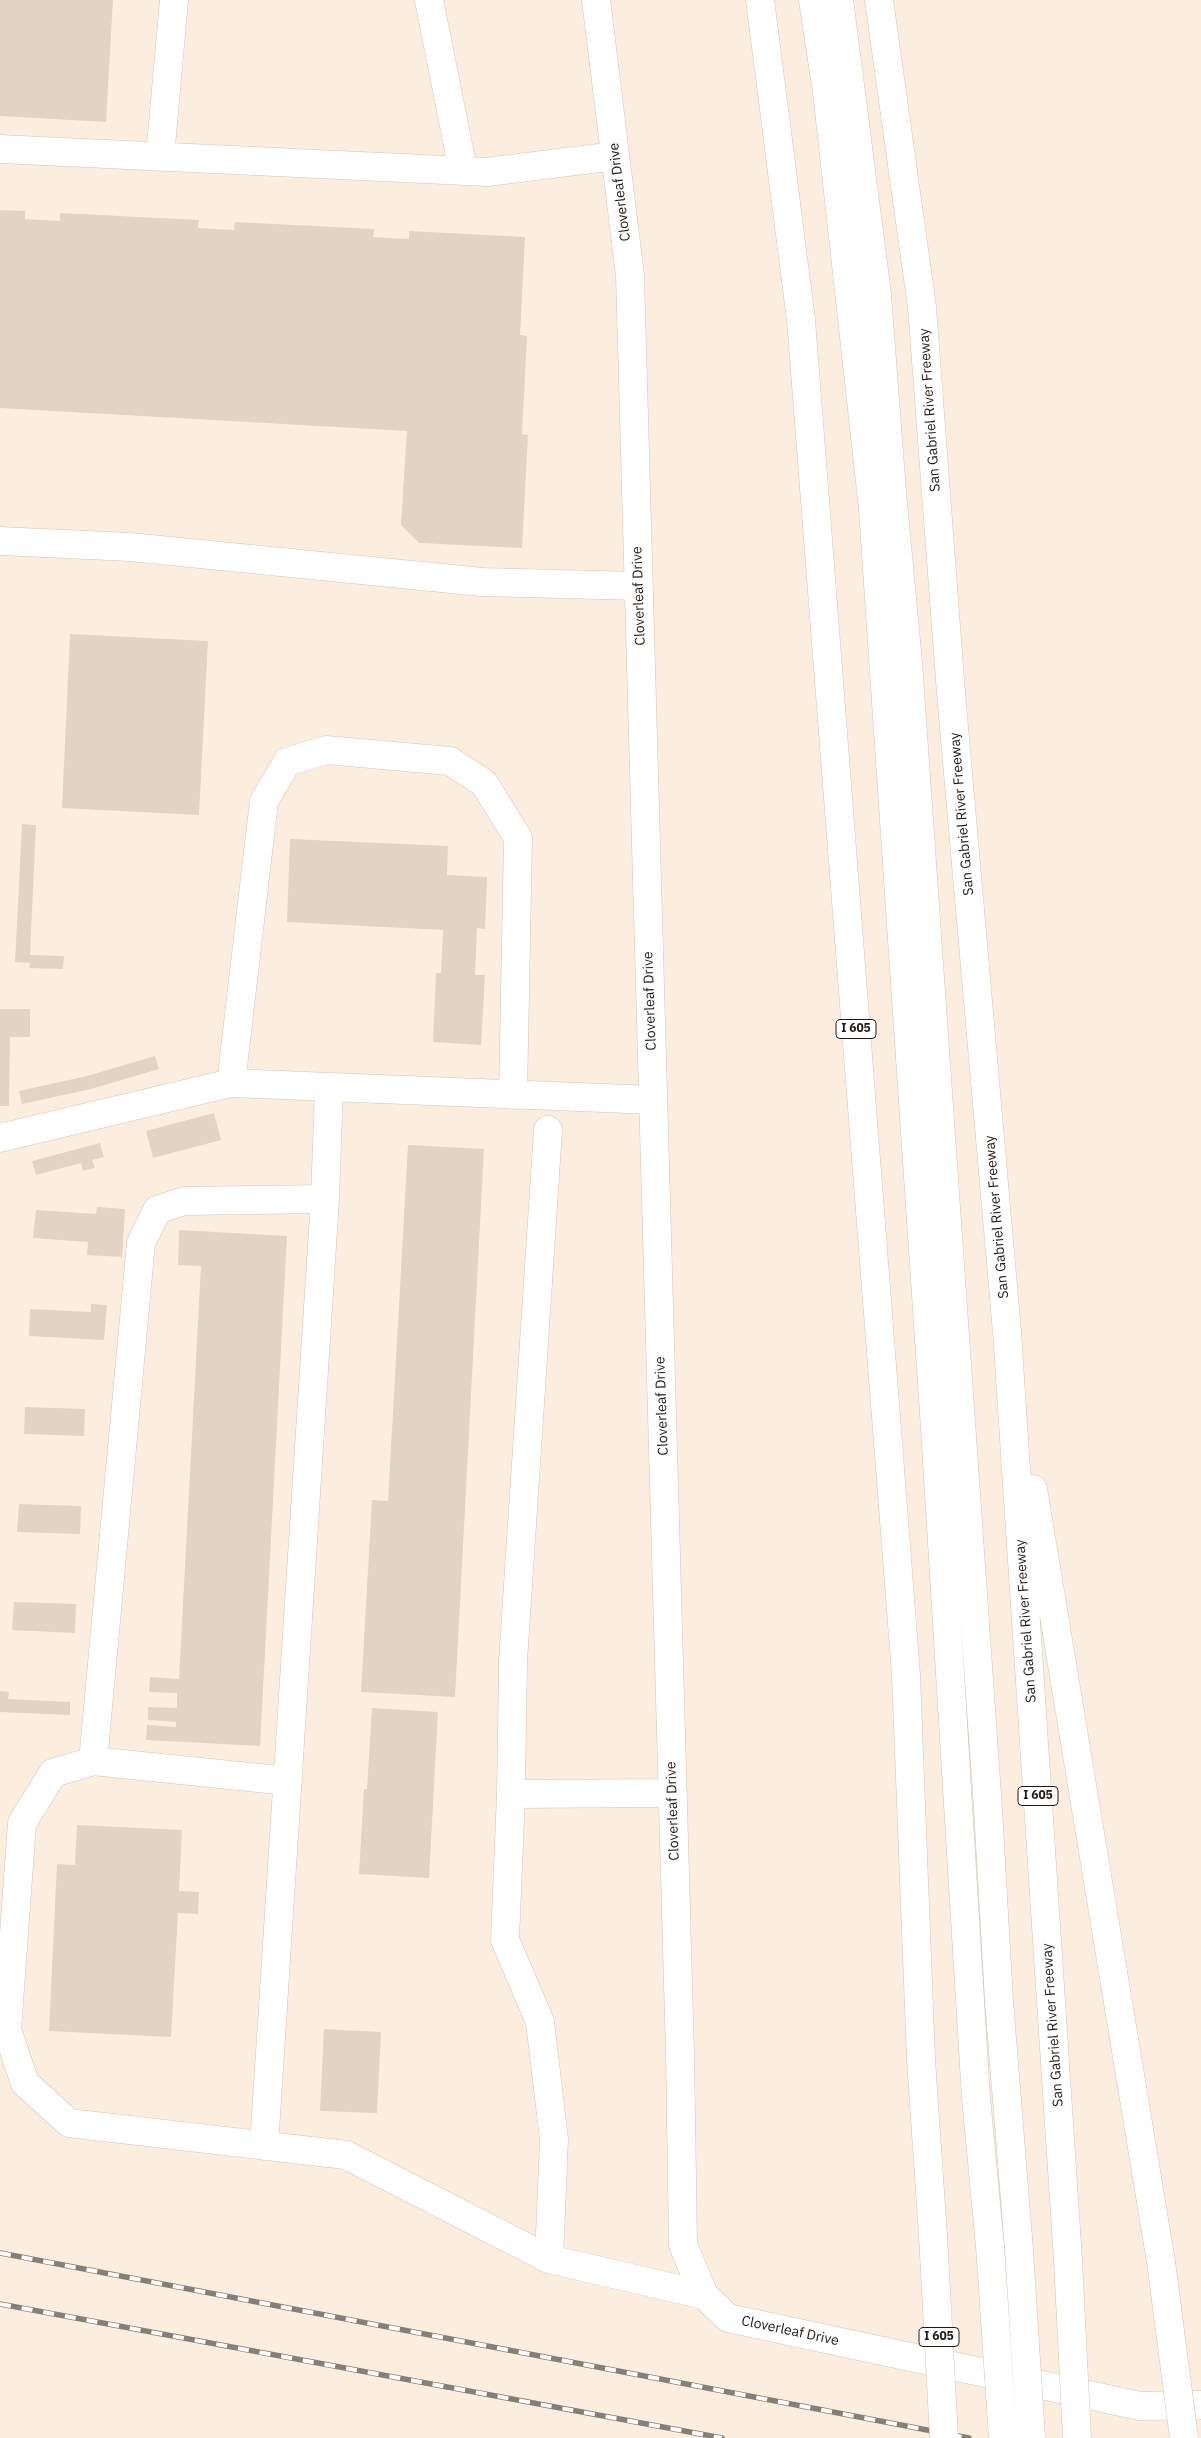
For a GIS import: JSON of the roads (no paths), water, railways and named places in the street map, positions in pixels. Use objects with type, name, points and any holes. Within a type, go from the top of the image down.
[{"type":"main road","points":[[160,157],[174,0]]},
{"type":"main road","points":[[429,0],[463,170]]},
{"type":"main road","name":"Cloverleaf Drive","points":[[596,0],[630,275],[683,2244],[704,2295],[728,2318],[1140,2406],[1201,2405]]},
{"type":"main road","name":"I 605","points":[[760,0],[801,330],[906,1665],[922,2060],[944,2438]]},
{"type":"main road","points":[[813,0],[827,92],[873,509],[933,1408],[976,2098],[990,2246],[1003,2438]]},
{"type":"main road","points":[[839,0],[877,294],[892,492],[908,662],[988,1810],[999,2001],[1031,2438]]},
{"type":"main road","name":"San Gabriel River Freeway","points":[[879,0],[922,307],[951,693],[1007,1332],[1068,2260],[1077,2438]]},
{"type":"main road","points":[[0,149],[487,172],[615,156]]},
{"type":"main road","points":[[0,540],[130,547],[482,582],[638,586]]},
{"type":"main road","points":[[231,1083],[264,801],[287,762],[326,750],[450,760],[484,783],[518,838],[513,1095]]},
{"type":"main road","points":[[0,1138],[231,1083],[653,1100]]},
{"type":"main road","points":[[264,2146],[325,1199],[329,1088]]},
{"type":"main road","points":[[548,1130],[513,1661],[506,1940],[540,2022],[554,2139],[549,2260]]},
{"type":"main road","points":[[93,1761],[141,1243],[157,1210],[184,1201],[325,1199]]},
{"type":"main road","points":[[1007,1332],[1161,2262],[1184,2438]]},
{"type":"main road","points":[[288,1781],[93,1761],[53,1773],[22,1823],[7,2030],[25,2083],[69,2122],[346,2155],[549,2260],[704,2295]]},
{"type":"main road","points":[[511,1794],[672,1793]]},
{"type":"railway","points":[[0,2253],[969,2438]]},
{"type":"railway","points":[[0,2304],[722,2438]]}]
